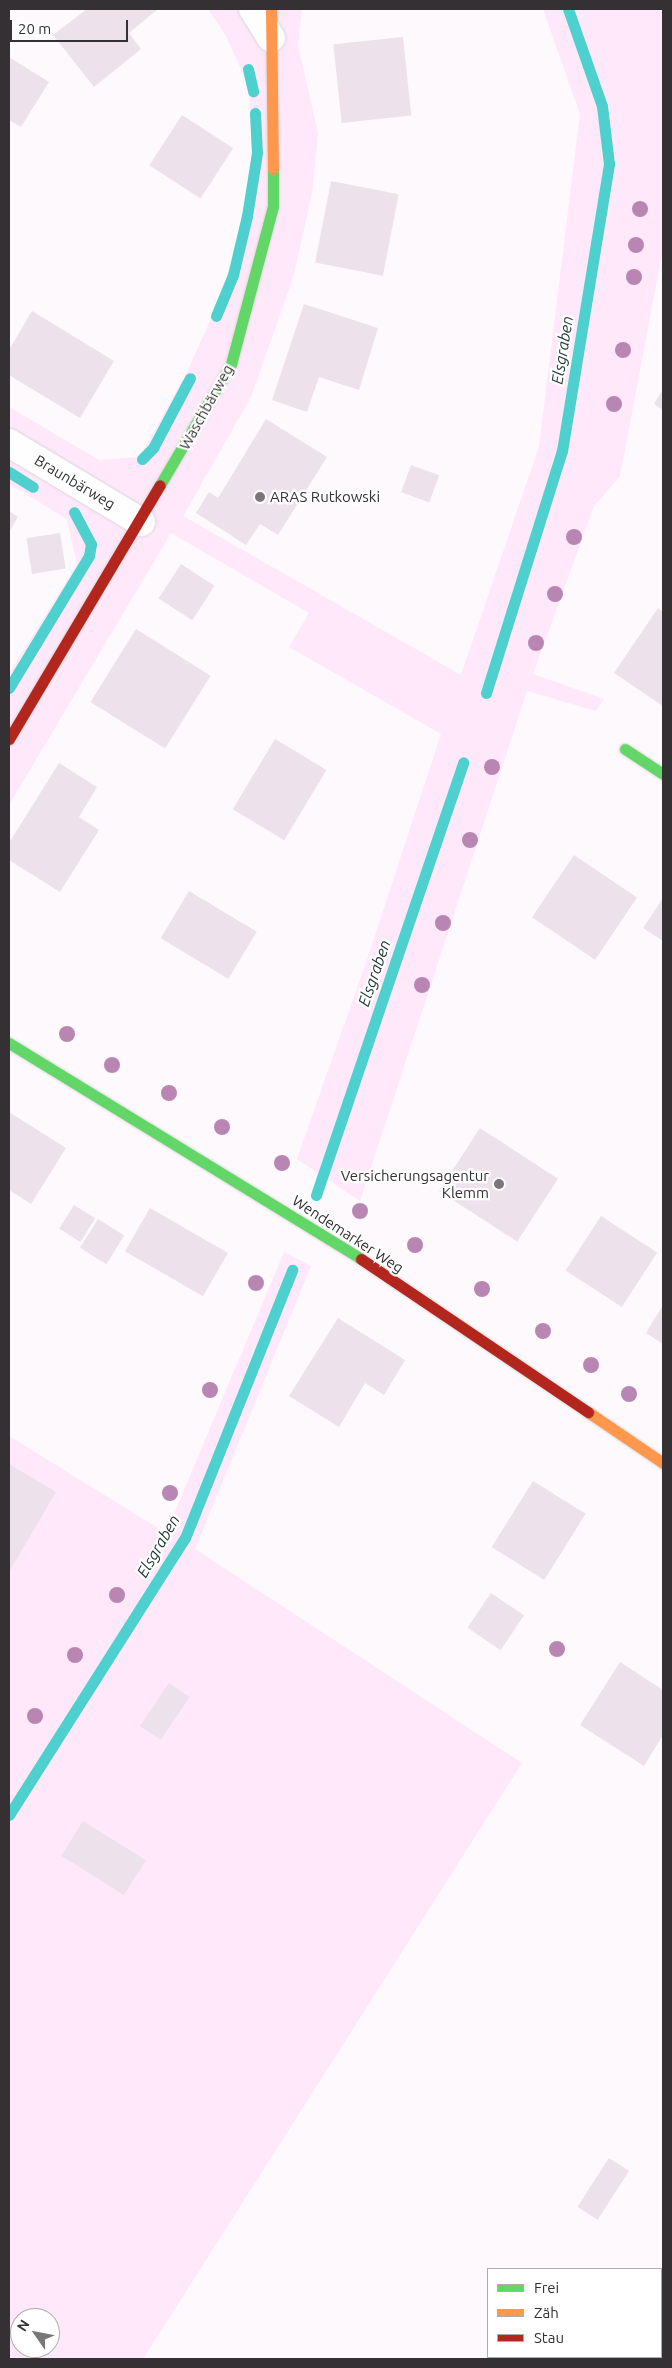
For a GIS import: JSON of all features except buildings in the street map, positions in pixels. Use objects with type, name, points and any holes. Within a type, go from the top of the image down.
[{"type":"street","points":[[253,9],[271,38]]},
{"type":"street","name":"Waschbärweg","points":[[9,739],[141,522],[231,364],[271,216],[271,9]]},
{"type":"street","name":"Braunbärweg","points":[[9,443],[141,522]]},
{"type":"street","points":[[625,748],[663,774]]},
{"type":"street","name":"Wendemarker Weg","points":[[9,1043],[338,1244],[663,1463]]},
{"type":"shaded area","points":[[208,9],[302,9],[298,45],[318,133],[312,193],[293,278],[251,397],[183,516],[461,675],[539,447],[580,114],[543,9],[663,9],[663,248],[620,476],[594,506],[533,674],[604,699],[596,711],[527,691],[360,1201],[297,1159],[369,954],[441,734],[289,647],[309,613],[171,533],[9,805],[9,674],[77,564],[67,519],[9,484],[9,407],[99,460],[140,457],[188,370],[223,292],[243,215],[252,155],[249,87],[226,36]]},
{"type":"shaded area","points":[[284,1252],[311,1266],[195,1549],[522,1763],[143,2359],[9,2359],[9,1436],[166,1533]]},
{"type":"waterway","name":"Elsgraben","points":[[486,693],[562,451],[609,164],[602,106],[568,9]]},
{"type":"waterway","points":[[248,69],[253,91]]},
{"type":"waterway","points":[[216,316],[233,275],[247,216],[257,153],[255,113]]},
{"type":"waterway","points":[[142,459],[153,448],[190,378]]},
{"type":"waterway","points":[[9,472],[33,487]]},
{"type":"waterway","points":[[9,688],[89,556],[91,544],[74,512]]},
{"type":"waterway","name":"Elsgraben","points":[[316,1195],[463,762]]},
{"type":"waterway","name":"Elsgraben","points":[[9,1815],[185,1538],[292,1270]]},
{"type":"traffic: fast","points":[[160,485],[231,364],[273,206],[273,169]]},
{"type":"traffic: fast","points":[[625,749],[663,774]]},
{"type":"traffic: fast","points":[[9,1043],[361,1259]]},
{"type":"traffic: slow","points":[[271,9],[273,169]]},
{"type":"traffic: slow","points":[[588,1412],[663,1463]]},
{"type":"traffic: jam","points":[[9,739],[160,485]]},
{"type":"traffic: jam","points":[[361,1259],[588,1412]]},
{"type":"place","name":"ARAS Rutkowski","points":[[260,497]]},
{"type":"place","name":"Versicherungsagentur Klemm","points":[[499,1184]]}]
